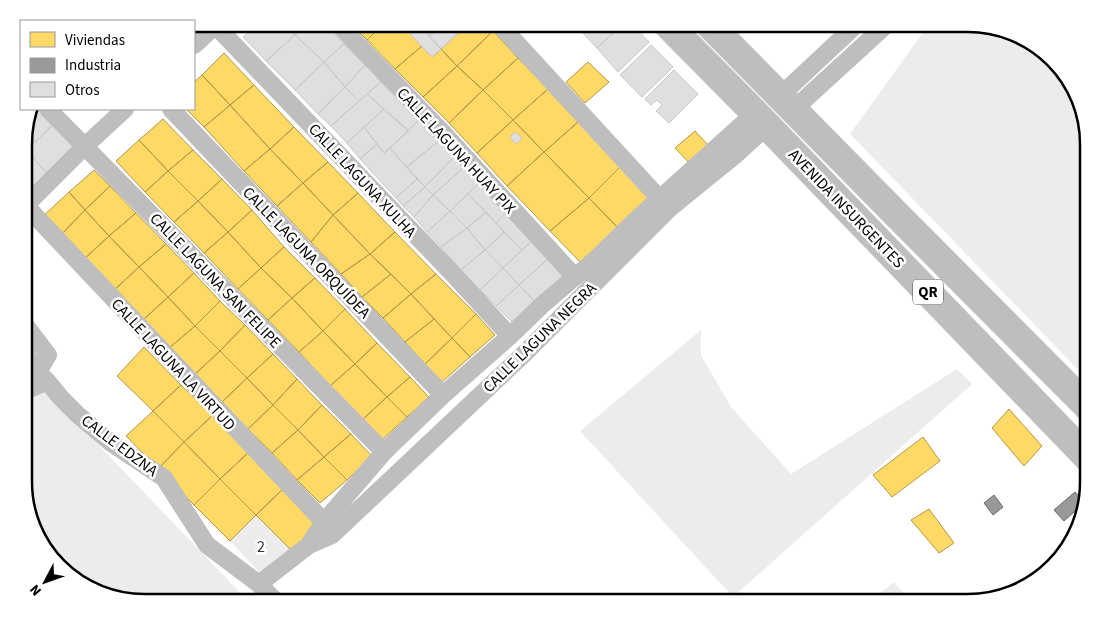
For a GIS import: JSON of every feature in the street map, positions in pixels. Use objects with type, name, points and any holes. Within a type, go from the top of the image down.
[{"type":"main road","name":"AVENIDA INSURGENTES","points":[[675,32],[1079,449]]},
{"type":"main road","name":"AVENIDA INSURGENTES","points":[[717,32],[1079,398]]},
{"type":"main road","points":[[872,234],[895,213]]},
{"type":"main road","points":[[1012,379],[1036,355]]},
{"type":"street","points":[[195,44],[208,32]]},
{"type":"street","name":"CALLE LAGUNA XULHA","points":[[224,32],[510,336]]},
{"type":"street","name":"CALLE LAGUNA HUAY PIX","points":[[346,32],[445,135],[575,277]]},
{"type":"street","points":[[506,32],[660,199]]},
{"type":"street","points":[[787,103],[850,32]]},
{"type":"street","points":[[787,103],[877,32]]},
{"type":"street","name":"CALLE LAGUNA SAN FELIPE","points":[[49,110],[384,452]]},
{"type":"street","points":[[32,199],[85,146],[125,110]]},
{"type":"street","name":"CALLE LAGUNA ORQUÍDEA","points":[[173,110],[443,395]]},
{"type":"street","name":"CALLE LAGUNA NEGRA","points":[[309,545],[324,522],[384,452],[443,395],[738,128],[761,119]]},
{"type":"street","name":"CALLE LAGUNA NEGRA","points":[[259,584],[309,545],[332,535],[526,352],[670,208],[734,156],[761,119]]},
{"type":"street","name":"CALLE LAGUNA LA VIRTUD","points":[[32,213],[324,522]]},
{"type":"street","points":[[32,335],[48,355],[42,377],[32,386]]},
{"type":"street","name":"CALLE EDZNA","points":[[32,364],[61,398],[110,442],[164,478],[207,545],[259,584],[268,594]]},
{"type":"green space","points":[[923,32],[967,32],[996,36],[1023,48],[1047,65],[1061,82],[1068,95],[1074,109],[1079,138],[1079,371],[850,134]]},
{"type":"green space","points":[[701,330],[701,355],[731,407],[791,474],[957,369],[972,384],[736,594],[730,594],[580,431]]},
{"type":"green space","points":[[44,388],[241,594],[130,594],[102,586],[71,567],[70,557],[61,557],[51,545],[38,518],[32,482],[32,394]]},
{"type":"green space","name":"2","points":[[256,515],[292,551],[264,577],[230,541]]},
{"type":"green space","points":[[894,582],[904,594],[879,594]]},
{"type":"building: Viviendas","points":[[359,32],[375,32],[367,40]]},
{"type":"building: Viviendas","points":[[375,32],[409,32],[422,46],[395,69],[367,40]]},
{"type":"building: Viviendas","points":[[459,32],[492,32],[457,66],[441,49]]},
{"type":"building: Viviendas","points":[[492,32],[518,58],[483,90],[457,66]]},
{"type":"building: Viviendas","points":[[422,46],[432,57],[441,49],[457,66],[423,97],[395,69]]},
{"type":"building: Viviendas","points":[[224,53],[254,85],[230,105],[202,75]]},
{"type":"building: Viviendas","points":[[518,58],[548,89],[513,120],[483,90]]},
{"type":"building: Viviendas","points":[[588,62],[609,82],[585,103],[566,82]]},
{"type":"building: Viviendas","points":[[457,66],[483,90],[449,123],[423,97]]},
{"type":"building: Viviendas","points":[[202,75],[230,105],[204,127],[187,110],[195,110],[195,81]]},
{"type":"building: Viviendas","points":[[254,85],[294,127],[270,149],[230,105]]},
{"type":"building: Viviendas","points":[[548,89],[578,122],[544,152],[513,120]]},
{"type":"building: Viviendas","points":[[483,90],[513,120],[477,153],[449,123]]},
{"type":"building: Viviendas","points":[[230,105],[270,149],[244,171],[204,127]]},
{"type":"building: Viviendas","points":[[163,119],[193,150],[168,171],[139,140]]},
{"type":"building: Viviendas","points":[[513,120],[544,152],[507,186],[477,153]]},
{"type":"building: Viviendas","points":[[578,122],[620,167],[589,198],[544,152]]},
{"type":"building: Viviendas","points":[[294,127],[328,162],[303,183],[270,149]]},
{"type":"building: Viviendas","points":[[695,131],[712,149],[693,167],[675,148]]},
{"type":"building: Viviendas","points":[[139,140],[168,171],[145,192],[116,161]]},
{"type":"building: Viviendas","points":[[270,149],[303,183],[277,206],[244,171]]},
{"type":"building: Viviendas","points":[[193,150],[222,179],[198,201],[168,171]]},
{"type":"building: Viviendas","points":[[544,152],[589,198],[550,231],[507,186]]},
{"type":"building: Viviendas","points":[[328,162],[358,193],[333,215],[303,183]]},
{"type":"building: Viviendas","points":[[620,167],[653,202],[622,232],[589,198]]},
{"type":"building: Viviendas","points":[[94,170],[110,186],[85,210],[69,192]]},
{"type":"building: Viviendas","points":[[168,171],[198,201],[174,222],[145,192]]},
{"type":"building: Viviendas","points":[[222,179],[252,210],[228,232],[198,201]]},
{"type":"building: Viviendas","points":[[303,183],[333,215],[311,242],[277,206]]},
{"type":"building: Viviendas","points":[[110,186],[136,213],[109,236],[85,210]]},
{"type":"building: Viviendas","points":[[69,192],[85,210],[59,237],[41,218]]},
{"type":"building: Viviendas","points":[[358,193],[395,232],[370,254],[333,215]]},
{"type":"building: Viviendas","points":[[589,198],[622,232],[585,267],[550,231]]},
{"type":"building: Viviendas","points":[[198,201],[228,232],[204,253],[174,222]]},
{"type":"building: Viviendas","points":[[85,210],[109,236],[82,261],[59,237]]},
{"type":"building: Viviendas","points":[[252,210],[284,247],[261,268],[228,232]]},
{"type":"building: Viviendas","points":[[136,213],[166,244],[139,267],[109,236]]},
{"type":"building: Viviendas","points":[[333,215],[370,254],[341,274],[311,242]]},
{"type":"building: Viviendas","points":[[228,232],[261,268],[238,289],[204,253]]},
{"type":"building: Viviendas","points":[[395,232],[436,274],[411,294],[370,254]]},
{"type":"building: Viviendas","points":[[109,236],[139,267],[112,292],[82,261]]},
{"type":"building: Viviendas","points":[[166,244],[194,273],[168,297],[139,267]]},
{"type":"building: Viviendas","points":[[284,247],[315,278],[292,298],[261,268]]},
{"type":"building: Viviendas","points":[[370,254],[391,274],[362,297],[341,274]]},
{"type":"building: Viviendas","points":[[139,267],[168,297],[142,321],[112,292]]},
{"type":"building: Viviendas","points":[[261,268],[292,298],[268,320],[238,289]]},
{"type":"building: Viviendas","points":[[194,273],[220,301],[195,326],[168,297]]},
{"type":"building: Viviendas","points":[[391,274],[411,294],[383,318],[362,297]]},
{"type":"building: Viviendas","points":[[436,274],[476,314],[452,338],[411,294]]},
{"type":"building: Viviendas","points":[[315,278],[345,309],[323,331],[292,298]]},
{"type":"building: Viviendas","points":[[411,294],[434,319],[405,342],[383,318]]},
{"type":"building: Viviendas","points":[[168,297],[195,326],[169,348],[142,321]]},
{"type":"building: Viviendas","points":[[292,298],[323,331],[299,352],[268,320]]},
{"type":"building: Viviendas","points":[[220,301],[245,325],[220,351],[195,326]]},
{"type":"building: Viviendas","points":[[345,309],[377,343],[355,364],[323,331]]},
{"type":"building: Viviendas","points":[[476,314],[495,335],[470,357],[452,338]]},
{"type":"building: Viviendas","points":[[434,319],[452,338],[425,364],[405,342]]},
{"type":"building: Viviendas","points":[[245,325],[273,354],[247,378],[220,351]]},
{"type":"building: Viviendas","points":[[195,326],[220,351],[194,375],[169,348]]},
{"type":"building: Viviendas","points":[[323,331],[355,364],[330,386],[299,352]]},
{"type":"building: Viviendas","points":[[452,338],[470,357],[442,382],[425,364]]},
{"type":"building: Viviendas","points":[[377,343],[410,377],[387,397],[355,364]]},
{"type":"building: Viviendas","points":[[144,347],[181,385],[153,411],[117,376]]},
{"type":"building: Viviendas","points":[[220,351],[247,378],[221,403],[194,375]]},
{"type":"building: Viviendas","points":[[273,354],[297,379],[273,405],[247,378]]},
{"type":"building: Viviendas","points":[[355,364],[387,397],[362,420],[330,386]]},
{"type":"building: Viviendas","points":[[410,377],[429,397],[407,417],[387,397]]},
{"type":"building: Viviendas","points":[[247,378],[273,405],[248,429],[221,403]]},
{"type":"building: Viviendas","points":[[297,379],[322,405],[298,430],[273,405]]},
{"type":"building: Viviendas","points":[[181,385],[213,415],[184,442],[153,411]]},
{"type":"building: Viviendas","points":[[387,397],[407,417],[382,440],[362,420]]},
{"type":"building: Viviendas","points":[[273,405],[298,430],[272,453],[248,429]]},
{"type":"building: Viviendas","points":[[322,405],[351,434],[324,457],[298,430]]},
{"type":"building: Viviendas","points":[[1009,409],[1042,446],[1024,466],[992,428]]},
{"type":"building: Viviendas","points":[[153,411],[184,442],[158,469],[126,436]]},
{"type":"building: Viviendas","points":[[213,415],[249,452],[220,479],[184,442]]},
{"type":"building: Viviendas","points":[[298,430],[324,457],[297,480],[272,453]]},
{"type":"building: Viviendas","points":[[351,434],[372,456],[347,480],[324,457]]},
{"type":"building: Viviendas","points":[[923,437],[940,461],[892,497],[873,475]]},
{"type":"building: Viviendas","points":[[184,442],[220,479],[194,505],[158,469]]},
{"type":"building: Viviendas","points":[[249,452],[284,488],[256,515],[220,479]]},
{"type":"building: Viviendas","points":[[324,457],[347,480],[320,503],[297,480]]},
{"type":"building: Viviendas","points":[[220,479],[256,515],[230,541],[194,505]]},
{"type":"building: Viviendas","points":[[284,488],[320,526],[292,551],[256,515]]},
{"type":"building: Viviendas","points":[[929,509],[954,543],[939,553],[911,520]]},
{"type":"building: Industria","points":[[1075,492],[1078,495],[1076,511],[1064,521],[1054,510]]},
{"type":"building: Industria","points":[[994,495],[1003,507],[993,515],[984,503]]},
{"type":"building: Otros","points":[[249,32],[292,32],[295,35],[266,61],[243,37]]},
{"type":"building: Otros","points":[[298,32],[333,32],[344,44],[324,62],[295,35]]},
{"type":"building: Otros","points":[[408,32],[426,32],[441,49],[432,57]]},
{"type":"building: Otros","points":[[426,32],[434,32],[429,36]]},
{"type":"building: Otros","points":[[434,32],[459,32],[441,49],[429,36]]},
{"type":"building: Otros","points":[[582,32],[614,32],[597,48]]},
{"type":"building: Otros","points":[[614,32],[640,32],[649,42],[618,72],[597,48]]},
{"type":"building: Otros","points":[[295,35],[324,62],[295,90],[266,61]]},
{"type":"building: Otros","points":[[344,44],[365,65],[345,87],[324,62]]},
{"type":"building: Otros","points":[[651,45],[673,67],[642,97],[620,75]]},
{"type":"building: Otros","points":[[324,62],[345,87],[318,114],[295,90]]},
{"type":"building: Otros","points":[[365,65],[381,82],[359,101],[345,87]]},
{"type":"building: Otros","points":[[674,70],[698,94],[669,123],[656,111],[662,105],[657,100],[651,105],[645,99]]},
{"type":"building: Otros","points":[[381,82],[418,121],[408,131],[367,94]]},
{"type":"building: Otros","points":[[345,87],[359,101],[331,126],[318,114]]},
{"type":"building: Otros","points":[[367,94],[384,109],[347,143],[331,126]]},
{"type":"building: Otros","points":[[384,109],[409,131],[384,153],[364,127]]},
{"type":"building: Otros","points":[[38,110],[53,125],[32,144],[33,130]]},
{"type":"building: Otros","points":[[418,121],[439,141],[406,167],[390,148]]},
{"type":"building: Otros","points":[[53,125],[74,146],[47,173],[32,157],[32,144]]},
{"type":"building: Otros","points":[[364,127],[377,144],[360,159],[347,143]]},
{"type":"building: Otros","points":[[515,132],[522,138],[516,144],[510,137]]},
{"type":"building: Otros","points":[[439,141],[454,157],[425,187],[407,167]]},
{"type":"building: Otros","points":[[377,144],[384,153],[390,148],[417,179],[396,198],[360,159]]},
{"type":"building: Otros","points":[[32,157],[47,173],[32,189]]},
{"type":"building: Otros","points":[[454,157],[463,168],[433,195],[425,187]]},
{"type":"building: Otros","points":[[463,168],[478,184],[450,211],[433,195]]},
{"type":"building: Otros","points":[[417,179],[425,187],[403,206],[396,198]]},
{"type":"building: Otros","points":[[478,184],[506,213],[496,223],[468,194]]},
{"type":"building: Otros","points":[[425,187],[433,195],[414,217],[403,206]]},
{"type":"building: Otros","points":[[468,194],[486,212],[467,228],[450,211]]},
{"type":"building: Otros","points":[[433,195],[450,211],[427,232],[414,217]]},
{"type":"building: Otros","points":[[450,211],[467,228],[441,247],[427,232]]},
{"type":"building: Otros","points":[[486,212],[504,232],[485,250],[467,228]]},
{"type":"building: Otros","points":[[506,213],[532,241],[522,250],[496,223]]},
{"type":"building: Otros","points":[[467,228],[485,250],[461,270],[441,247]]},
{"type":"building: Otros","points":[[504,232],[522,250],[503,268],[485,250]]},
{"type":"building: Otros","points":[[532,241],[549,258],[519,285],[503,268]]},
{"type":"building: Otros","points":[[485,250],[503,268],[480,290],[461,270]]},
{"type":"building: Otros","points":[[549,258],[569,278],[538,305],[519,285]]},
{"type":"building: Otros","points":[[503,268],[519,285],[496,306],[480,290]]},
{"type":"building: Otros","points":[[519,285],[538,305],[516,326],[496,306]]}]
